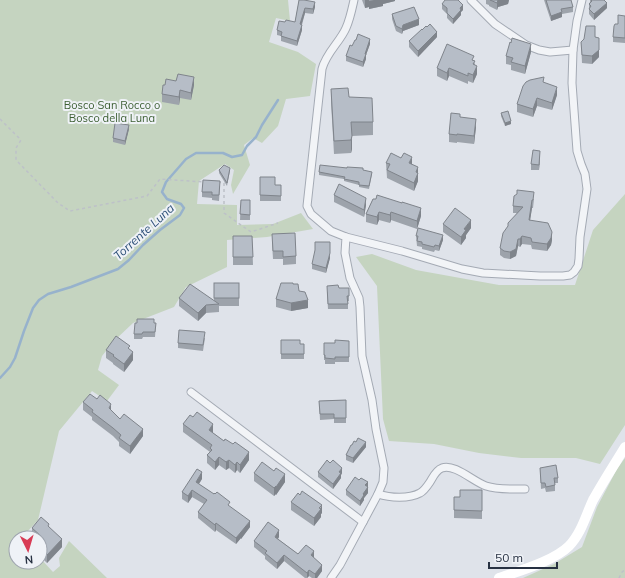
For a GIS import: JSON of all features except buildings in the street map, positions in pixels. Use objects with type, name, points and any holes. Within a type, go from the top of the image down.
[{"type":"street","points":[[354,0],[346,28],[324,62],[322,69],[307,194],[307,206],[311,214],[331,231],[346,237],[462,269],[483,273],[533,276],[570,275],[578,266],[580,237],[587,189],[585,174],[577,151],[572,82],[573,50],[577,21],[582,0]]},
{"type":"street","points":[[471,0],[495,24],[526,45],[550,52],[573,50]]},
{"type":"street","points":[[331,578],[340,565],[378,494],[383,482],[384,468],[372,400],[362,356],[360,303],[350,278],[345,253],[346,237]]},
{"type":"street","points":[[191,392],[363,522]]},
{"type":"street","points":[[499,578],[557,555],[568,547],[576,538],[606,476],[625,447]]},
{"type":"street","points":[[378,494],[394,497],[407,497],[420,493],[427,486],[436,471],[442,467],[460,471],[474,481],[486,486],[500,489],[525,489]]},
{"type":"path","points":[[0,119],[21,140],[16,148],[16,160],[58,204],[70,211],[147,196],[160,180],[210,182]]},
{"type":"path","points":[[217,182],[224,183],[224,213],[250,232],[278,222]]},
{"type":"path","points":[[619,578],[625,570]]},
{"type":"green space","name":"Bosco San Rocco o Bosco della Luna","points":[[0,0],[288,0],[290,21],[276,18],[269,42],[298,52],[316,64],[310,96],[286,99],[278,126],[262,143],[253,138],[244,145],[250,165],[233,194],[231,185],[234,170],[225,164],[199,181],[197,204],[237,205],[237,225],[273,224],[301,213],[313,229],[267,237],[227,240],[227,267],[186,287],[174,307],[133,323],[114,341],[102,356],[98,370],[119,385],[107,401],[92,391],[59,431],[38,520],[29,530],[8,530],[8,570],[48,570],[48,567],[53,572],[60,566],[59,558],[69,541],[107,578],[0,578]]},
{"type":"green space","points":[[625,194],[625,425],[600,464],[576,458],[521,458],[479,453],[434,444],[389,441],[383,419],[377,286],[356,257],[372,254],[416,270],[499,285],[575,285],[593,230]]},
{"type":"green space","points":[[625,458],[625,578],[523,578],[554,564],[582,547],[597,507],[617,469]]},
{"type":"waterway","name":"Torrente Luna","points":[[0,378],[10,367],[15,358],[33,308],[39,300],[48,294],[118,269],[129,260],[143,245],[180,215],[184,208],[181,204],[167,199],[162,192],[166,182],[186,159],[196,153],[223,153],[232,157],[242,155],[247,146],[256,137],[278,100]]}]
